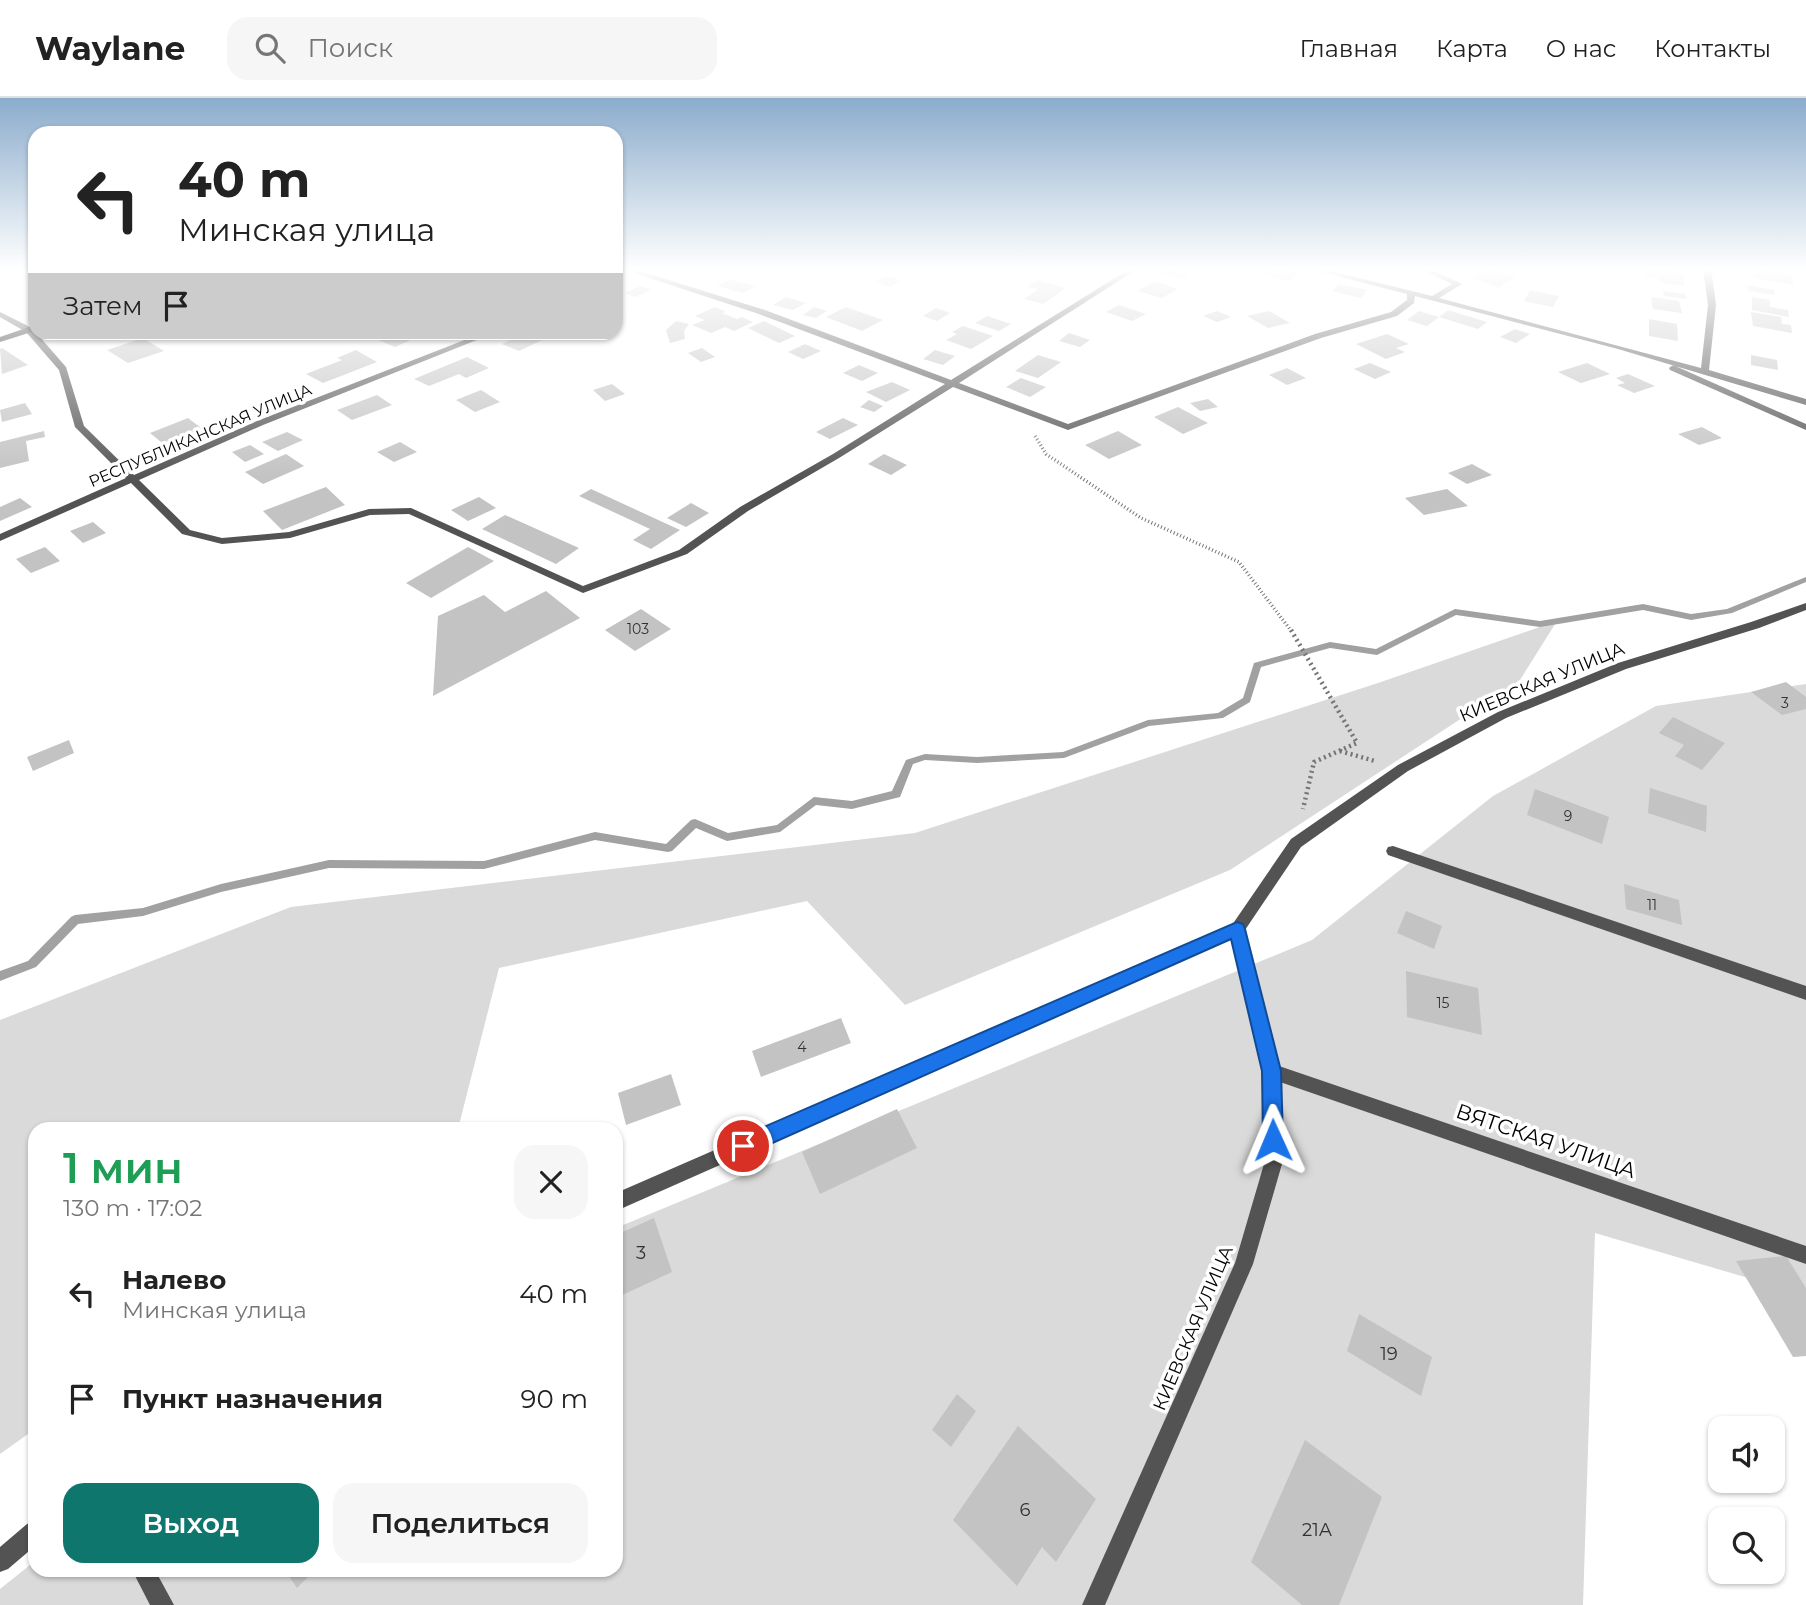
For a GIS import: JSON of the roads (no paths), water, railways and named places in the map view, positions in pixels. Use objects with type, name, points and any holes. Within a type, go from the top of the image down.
[{"type":"street","points":[[834,338],[1068,427],[1312,338]]},
{"type":"street","points":[[41,340],[63,369],[80,427],[186,532],[222,541],[290,535],[369,512],[411,511],[583,590],[682,552],[744,509],[836,456],[1023,338]]},
{"type":"street","points":[[1584,338],[1705,370],[1806,402]]},
{"type":"street","points":[[1705,370],[1708,338]]},
{"type":"street","name":"РЕСПУБЛИКАНСКАЯ УЛИЦА","points":[[0,538],[260,424],[473,340]]},
{"type":"street","points":[[1650,356],[1690,377],[1806,427]]},
{"type":"street","name":"КИЕВСКАЯ УЛИЦА","points":[[1093,1605],[1244,1264],[1273,1164],[1272,1071],[1237,929],[1296,843],[1403,768],[1502,715],[1622,666],[1755,625],[1806,606]]},
{"type":"street","points":[[1393,851],[1806,993]]},
{"type":"street","points":[[623,1199],[1237,929]]},
{"type":"street","name":"ВЯТСКАЯ УЛИЦА","points":[[1272,1071],[1806,1255]]},
{"type":"street","points":[[0,1561],[28,1538]]},
{"type":"street","points":[[147,1577],[163,1605]]},
{"type":"waterway","points":[[0,976],[32,964],[75,920],[143,912],[221,888],[329,864],[484,865],[595,836],[668,848],[695,823],[727,837],[780,828],[814,801],[852,805],[896,794],[909,762],[925,757],[977,760],[1064,755],[1148,723],[1220,716],[1247,700],[1257,665],[1330,645],[1377,652],[1455,612],[1540,624],[1643,607],[1691,617],[1729,611],[1806,579]]}]
